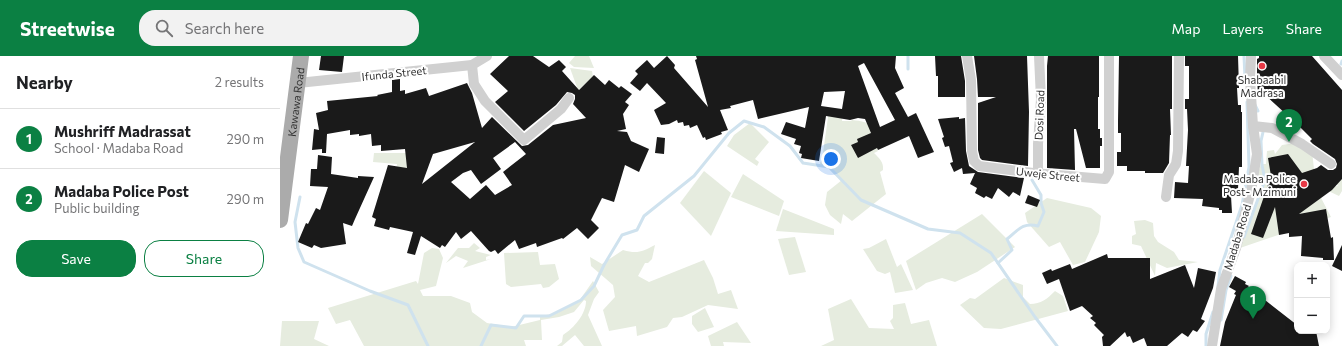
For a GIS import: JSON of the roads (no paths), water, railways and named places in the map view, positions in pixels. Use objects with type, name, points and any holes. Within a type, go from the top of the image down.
[{"type":"main road","name":"Kawawa Road","points":[[280,220],[301,56]]},
{"type":"street","name":"Ifunda Street","points":[[298,83],[472,65],[487,56]]},
{"type":"street","name":"Uweje Street","points":[[967,56],[971,80],[972,151],[974,161],[979,166],[1105,179],[1109,172],[1109,56]]},
{"type":"street","name":"Dosi Road","points":[[1038,173],[1041,99],[1039,56]]},
{"type":"street","points":[[1166,197],[1169,175],[1176,164],[1178,151],[1179,56]]},
{"type":"street","name":"Madaba Road","points":[[1212,346],[1221,289],[1236,248],[1251,191],[1257,154],[1253,126],[1250,79],[1251,56]]},
{"type":"street","points":[[1324,56],[1342,75]]},
{"type":"street","points":[[472,65],[474,84],[485,101],[524,140],[561,109],[569,98]]},
{"type":"street","points":[[1253,126],[1272,128],[1302,144],[1331,164]]},
{"type":"waterway","points":[[908,56],[908,69]]},
{"type":"waterway","points":[[1244,56],[1245,78]]},
{"type":"waterway","points":[[1218,286],[1220,270],[1242,205],[1249,167],[1247,102]]},
{"type":"waterway","points":[[1255,105],[1258,111]]},
{"type":"waterway","points":[[481,346],[491,325],[516,328],[524,316],[549,316],[581,300],[594,286],[604,265],[622,235],[637,230],[644,216],[694,176],[729,133],[744,121],[764,127],[790,146],[803,163],[829,167],[861,200],[928,229],[960,233],[991,253],[1057,346]]},
{"type":"waterway","points":[[1244,237],[1265,180],[1262,165],[1261,141],[1263,132]]},
{"type":"waterway","points":[[998,263],[1012,250],[1007,239],[1024,226],[1038,226],[1044,212],[1041,203],[1041,195],[1032,180]]},
{"type":"waterway","points":[[300,197],[295,222],[298,248],[304,262],[370,291],[408,305],[428,346]]},
{"type":"waterway","points":[[1221,320],[1226,290],[1231,276]]},
{"type":"waterway","points":[[1206,346],[1206,334],[1213,312]]},
{"type":"place","name":"Shabaabil Madrasa","points":[[1262,66]]},
{"type":"place","name":"Madaba Police Post","points":[[1289,142]]},
{"type":"place","name":"Madaba Police Post- Mzimuni","points":[[1304,184]]},
{"type":"place","name":"Mushriff Madrassat","points":[[1253,319]]}]
